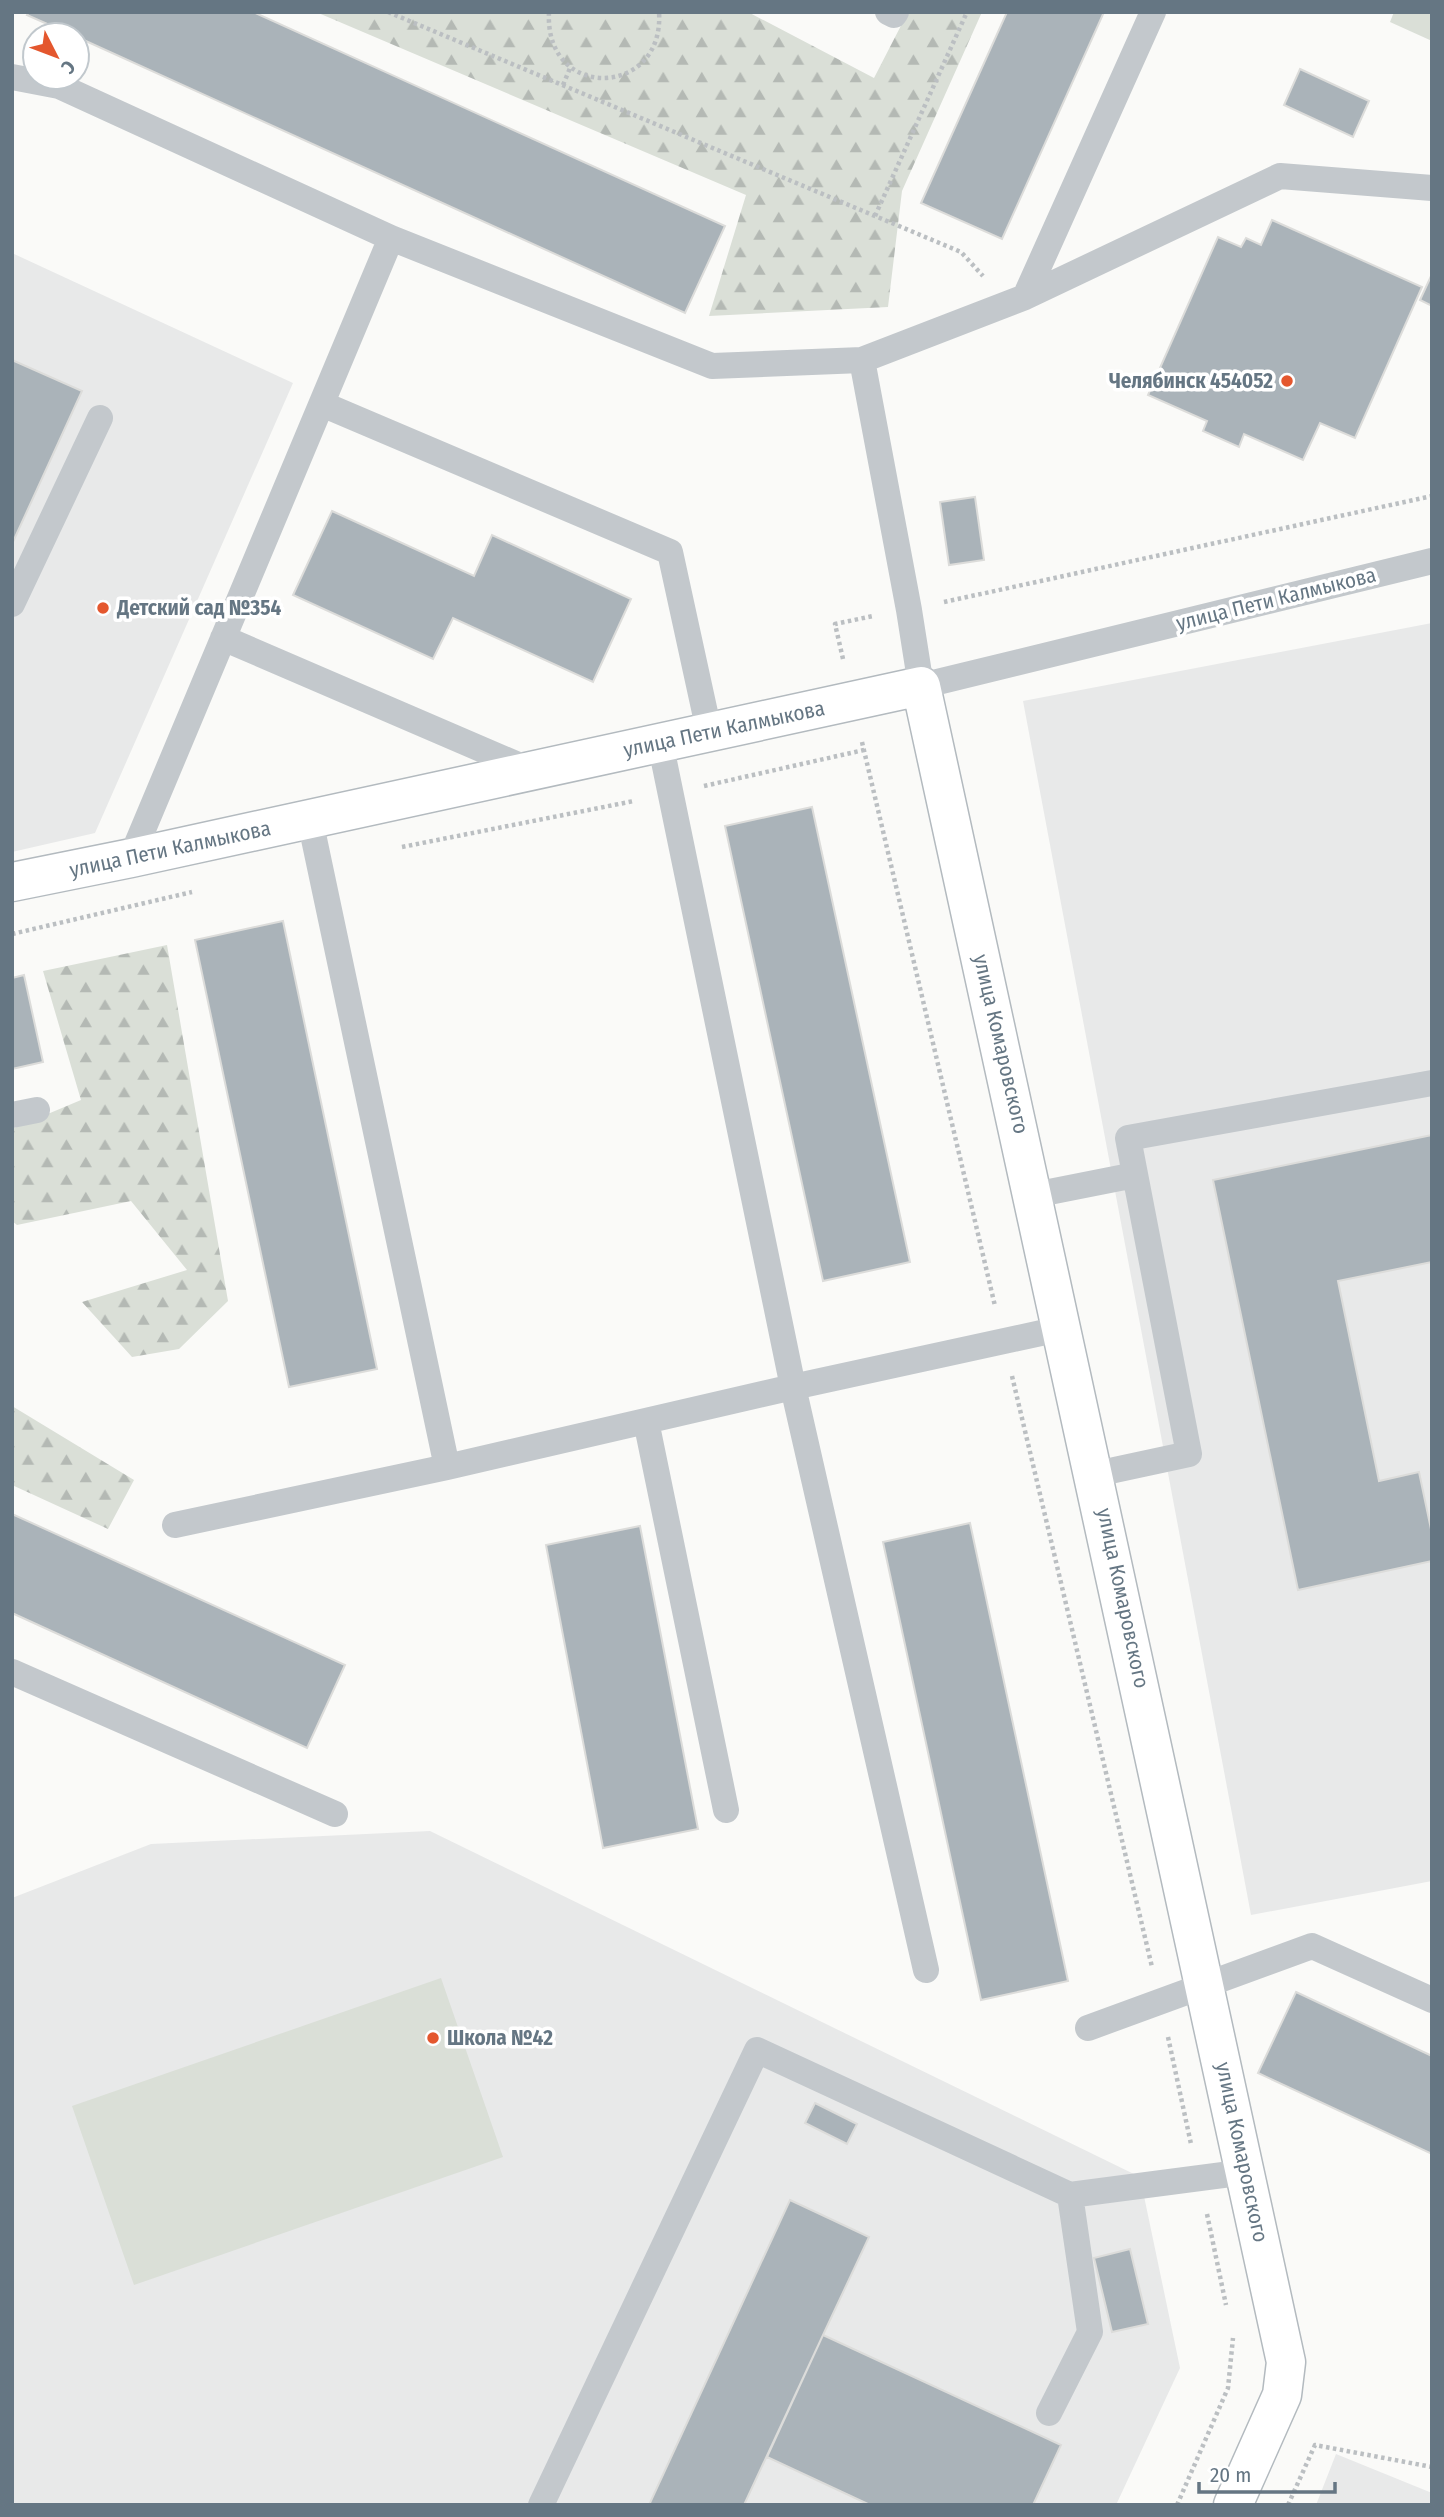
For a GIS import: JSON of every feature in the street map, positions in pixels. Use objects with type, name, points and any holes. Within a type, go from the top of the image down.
[{"type":"street","name":"улица Пети Калмыкова","points":[[12,882],[310,820],[921,685]]},
{"type":"street","name":"улица Комаровского","points":[[921,685],[1208,1985],[1286,2362],[1282,2395],[1233,2505]]},
{"type":"lane","points":[[888,12],[894,15],[896,12]]},
{"type":"lane","points":[[1017,300],[1153,12]]},
{"type":"lane","points":[[12,77],[59,86],[391,238],[712,366],[862,360],[1017,300],[1280,176],[1432,188]]},
{"type":"lane","points":[[131,858],[391,238]]},
{"type":"lane","points":[[862,360],[921,685]]},
{"type":"lane","points":[[322,404],[670,552],[709,731]]},
{"type":"lane","points":[[12,604],[100,418]]},
{"type":"lane","name":"улица Пети Калмыкова","points":[[921,685],[1432,561]]},
{"type":"lane","points":[[223,638],[533,771]]},
{"type":"lane","points":[[660,742],[793,1387],[926,1970]]},
{"type":"lane","points":[[310,820],[447,1467]]},
{"type":"lane","points":[[1096,1474],[1189,1454],[1128,1138],[1432,1083]]},
{"type":"lane","points":[[1034,1195],[1135,1175]]},
{"type":"lane","points":[[175,1525],[447,1467],[1064,1328]]},
{"type":"lane","points":[[646,1421],[726,1810]]},
{"type":"lane","points":[[12,1672],[335,1814]]},
{"type":"lane","points":[[1088,2028],[1312,1946],[1432,2000]]},
{"type":"lane","points":[[541,2505],[757,2050],[1070,2195],[1246,2172]]},
{"type":"lane","points":[[1049,2413],[1090,2332],[1070,2195]]},
{"type":"path","points":[[388,12],[961,252],[1017,300]]},
{"type":"path","points":[[549,12],[548,31],[555,51],[570,68],[590,77],[612,78],[633,71],[649,56],[658,36],[659,12]]},
{"type":"path","points":[[875,216],[967,12]]},
{"type":"path","points":[[563,85],[570,68]]},
{"type":"path","points":[[400,847],[671,793],[864,750]]},
{"type":"path","points":[[12,934],[199,891]]},
{"type":"path","points":[[1288,2505],[1315,2445],[1432,2468]]},
{"type":"shaded area","name":"Детский сад №354","points":[[12,253],[293,383],[95,833],[12,852]]},
{"type":"shaded area","points":[[1432,623],[1432,1881],[1251,1915],[1023,701]]},
{"type":"shaded area","name":"Школа №42","points":[[430,1831],[1140,2177],[1180,2368],[1116,2505],[12,2505],[12,1898],[151,1844]]},
{"type":"shaded area","points":[[1336,2454],[1432,2493],[1432,2505],[1316,2505]]},
{"type":"green space","points":[[316,12],[748,12],[874,78],[908,12],[982,12],[902,191],[888,307],[709,316],[746,195]]},
{"type":"green space","points":[[1394,12],[1432,12],[1432,41],[1390,22]]},
{"type":"green space","points":[[167,945],[228,1301],[179,1349],[132,1357],[82,1302],[187,1270],[131,1201],[17,1225],[12,1221],[12,1129],[81,1100],[43,971]]},
{"type":"green space","points":[[12,1406],[134,1480],[108,1529],[12,1485]]},
{"type":"green space","points":[[441,1978],[503,2157],[134,2285],[72,2106]]},
{"type":"building","points":[[29,12],[253,12],[725,226],[685,313],[91,43],[91,21],[40,21],[27,15]]},
{"type":"building","points":[[1007,12],[1104,12],[1002,239],[921,203]]},
{"type":"building","points":[[1300,69],[1369,101],[1353,137],[1284,105]]},
{"type":"building","points":[[1272,220],[1422,287],[1355,438],[1320,423],[1303,460],[1244,434],[1239,447],[1203,431],[1207,421],[1148,395],[1218,237],[1241,247],[1246,238],[1261,245]]},
{"type":"building","points":[[1432,274],[1432,306],[1420,300]]},
{"type":"building","points":[[12,360],[82,391],[12,544]]},
{"type":"building","points":[[975,497],[984,560],[949,565],[940,502]]},
{"type":"building","points":[[332,511],[474,576],[492,535],[631,599],[593,682],[453,618],[433,659],[293,595]]},
{"type":"building","points":[[812,807],[910,1262],[823,1281],[725,826]]},
{"type":"building","points":[[283,921],[377,1369],[289,1387],[195,940]]},
{"type":"building","points":[[24,975],[43,1062],[12,1069],[12,978]]},
{"type":"building","points":[[1432,1135],[1432,1262],[1338,1281],[1379,1481],[1419,1472],[1432,1534],[1432,1561],[1298,1590],[1213,1180]]},
{"type":"building","points":[[12,1514],[345,1665],[307,1748],[12,1613]]},
{"type":"building","points":[[970,1523],[1068,1981],[981,2000],[883,1542]]},
{"type":"building","points":[[640,1526],[698,1829],[603,1848],[546,1545]]},
{"type":"building","points":[[1296,1992],[1432,2056],[1432,2154],[1258,2073]]},
{"type":"building","points":[[815,2103],[857,2124],[847,2144],[805,2123]]},
{"type":"building","points":[[790,2200],[869,2237],[744,2505],[649,2505]]},
{"type":"building","points":[[1130,2249],[1148,2324],[1112,2332],[1094,2258]]},
{"type":"building","points":[[823,2335],[1061,2445],[1033,2505],[870,2505],[767,2457]]},
{"type":"place","name":"Челябинск 454052","points":[[1287,381]]},
{"type":"place","name":"Детский сад №354","points":[[103,608]]},
{"type":"place","name":"Школа №42","points":[[433,2038]]}]
